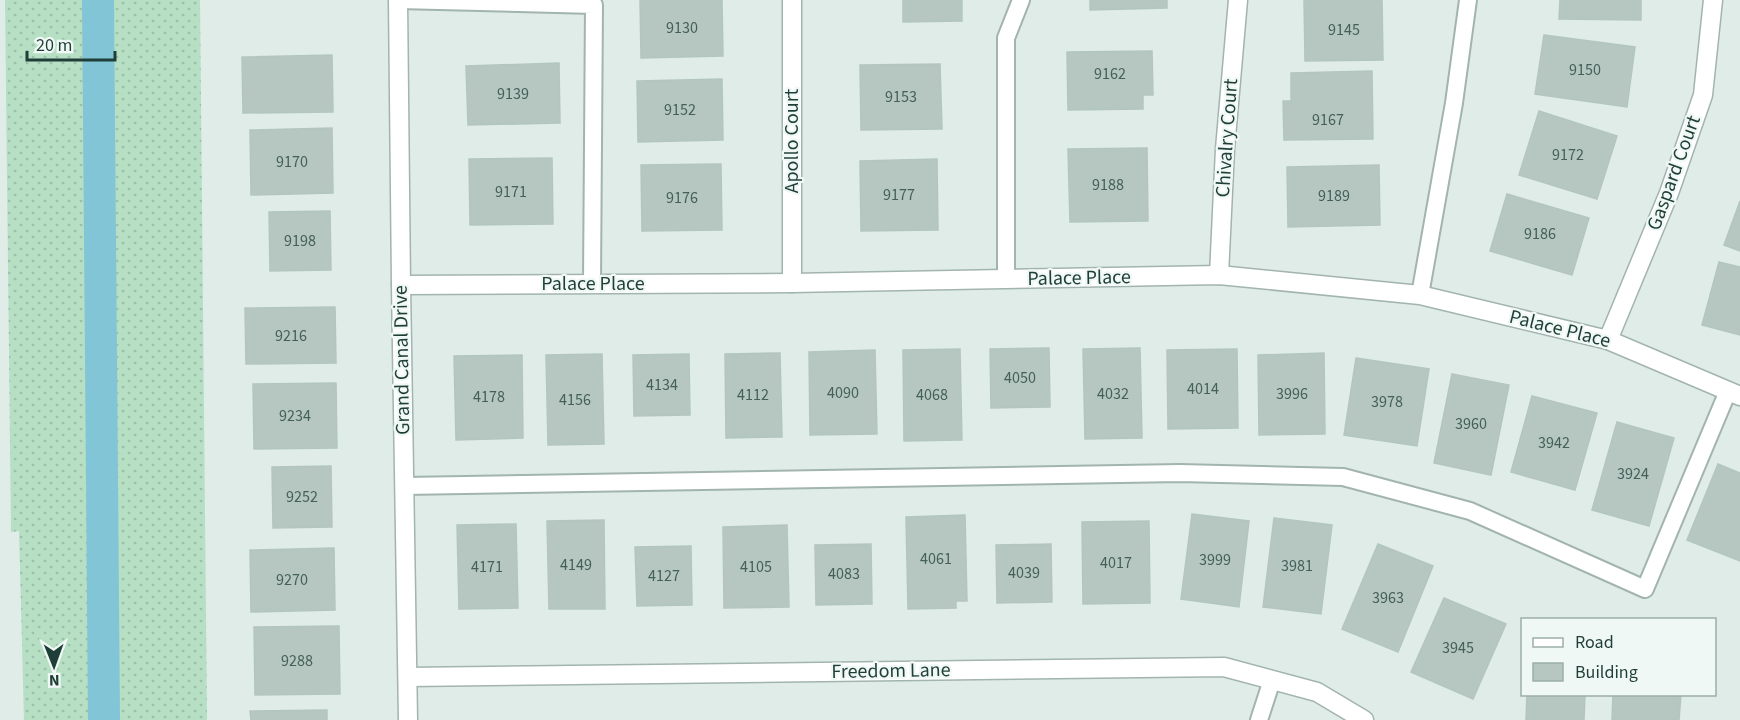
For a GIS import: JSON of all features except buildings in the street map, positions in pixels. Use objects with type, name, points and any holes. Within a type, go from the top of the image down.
[{"type":"street","name":"Grand Canal Drive","points":[[398,0],[408,720]]},
{"type":"street","name":"Apollo Court","points":[[792,0],[792,283]]},
{"type":"street","name":"Chivalry Court","points":[[1219,276],[1226,138],[1238,0]]},
{"type":"street","name":"Gaspard Court","points":[[1608,340],[1669,193],[1703,94],[1713,0]]},
{"type":"street","name":"Palace Place","points":[[401,285],[792,283],[1219,276],[1420,295],[1608,340],[1734,393]]},
{"type":"street","name":"Freedom Lane","points":[[408,676],[1224,667],[1317,692],[1364,720]]},
{"type":"lane","points":[[398,0],[594,6],[592,284]]},
{"type":"lane","points":[[1006,279],[1006,38],[1021,0]]},
{"type":"lane","points":[[1420,295],[1454,103],[1468,0]]},
{"type":"lane","points":[[404,486],[1180,473],[1343,477],[1470,511],[1645,589],[1734,393]]},
{"type":"lane","points":[[1259,720],[1272,680]]},
{"type":"green space","points":[[5,0],[200,0],[207,720],[24,720],[19,531],[11,532]]},
{"type":"waterway","points":[[98,0],[104,720]]}]
